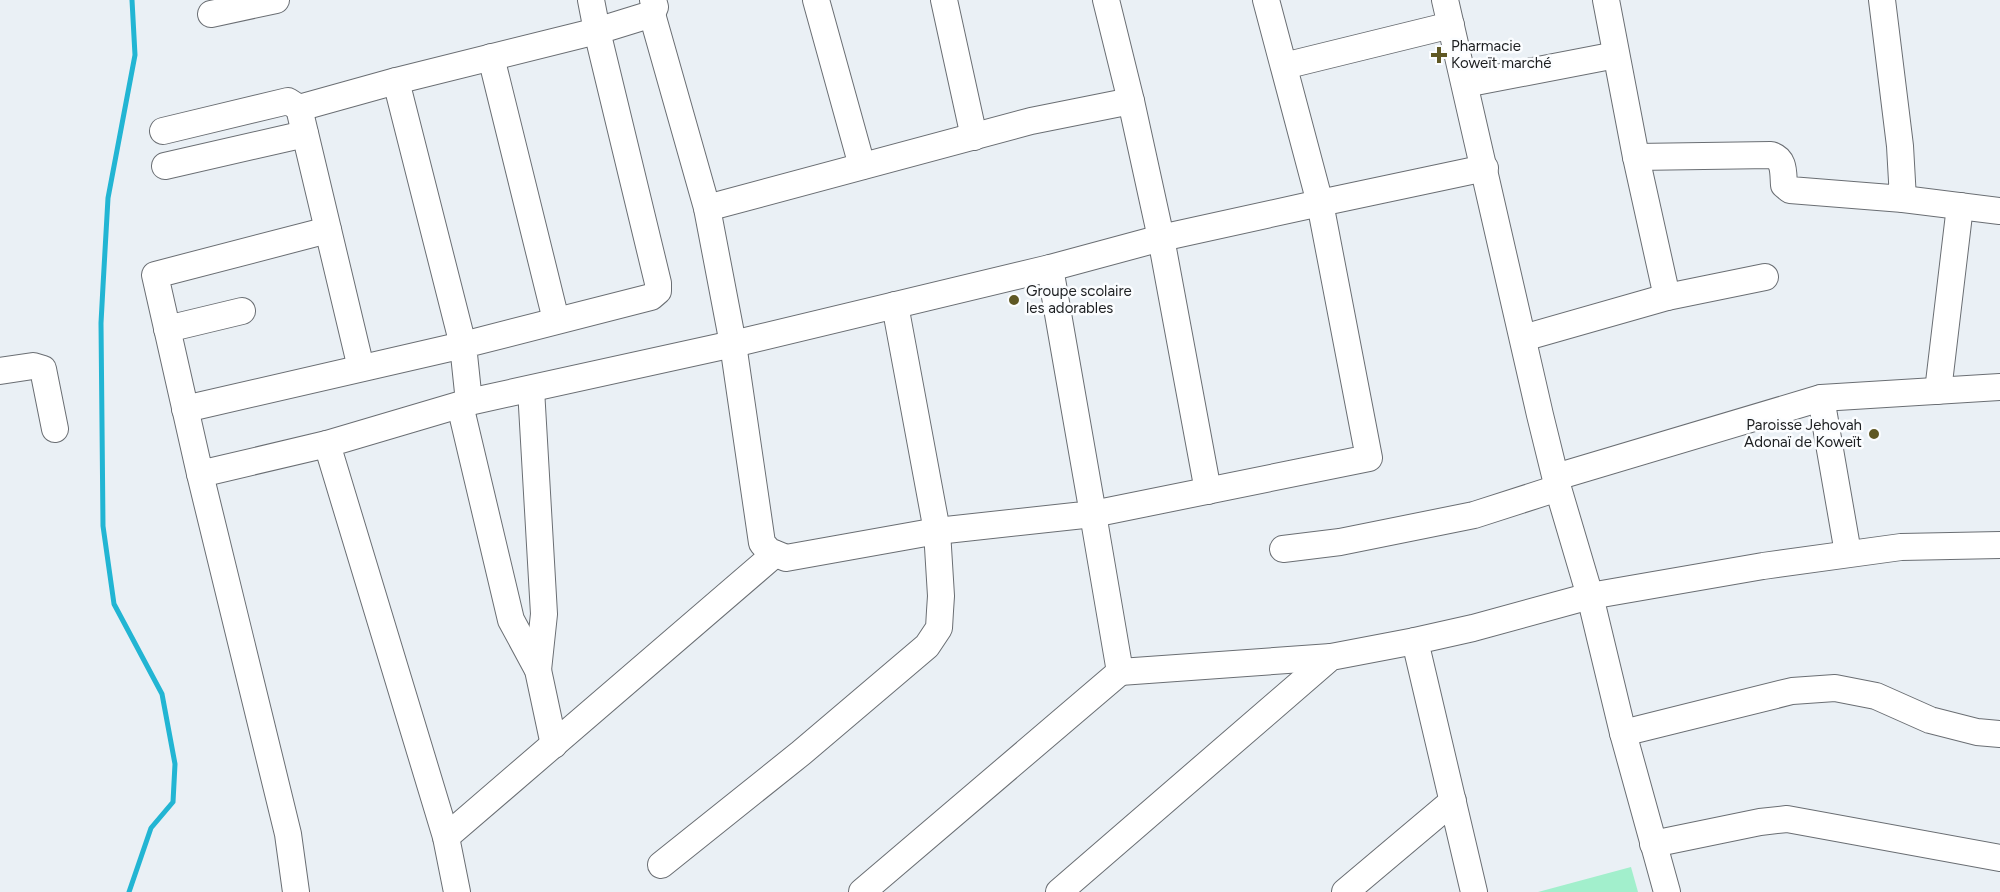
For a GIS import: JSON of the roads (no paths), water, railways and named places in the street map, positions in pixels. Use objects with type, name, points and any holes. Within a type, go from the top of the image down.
[{"type":"street","points":[[211,14],[276,0]]},
{"type":"street","points":[[185,409],[463,345],[651,297],[658,291],[591,0]]},
{"type":"street","points":[[816,0],[862,166]]},
{"type":"street","points":[[944,0],[974,137]]},
{"type":"street","points":[[1106,0],[1161,238],[1208,491]]},
{"type":"street","points":[[299,108],[396,81],[597,31],[652,7],[706,208],[733,344],[762,543],[769,551],[786,558],[937,531],[1093,514],[1369,458],[1320,203],[1266,0]]},
{"type":"street","points":[[1445,0],[1557,482],[1590,596],[1623,733],[1667,892]]},
{"type":"street","points":[[1606,0],[1636,157],[1667,297]]},
{"type":"street","points":[[1882,0],[1900,146],[1903,199]]},
{"type":"street","points":[[1284,66],[1451,25]]},
{"type":"street","points":[[1465,84],[1616,55]]},
{"type":"street","points":[[491,57],[556,320]]},
{"type":"street","points":[[396,81],[463,345],[464,403],[511,620],[538,670],[554,745]]},
{"type":"street","points":[[163,131],[288,101],[299,108],[362,368]]},
{"type":"street","points":[[706,208],[1031,121],[1131,101]]},
{"type":"street","points":[[165,166],[305,134]]},
{"type":"street","points":[[1636,157],[1771,155],[1779,157],[1782,162],[1784,185],[1790,190],[1903,199],[2000,211]]},
{"type":"street","points":[[200,474],[327,444],[464,403],[733,344],[1050,268],[1161,238],[1485,168]]},
{"type":"street","points":[[1938,391],[1960,206]]},
{"type":"street","points":[[296,892],[288,834],[200,474],[155,275],[328,230]]},
{"type":"street","points":[[1050,268],[1119,672]]},
{"type":"street","points":[[1523,338],[1667,297],[1765,278]]},
{"type":"street","points":[[661,865],[801,753],[927,646],[939,628],[941,596],[937,531],[895,305]]},
{"type":"street","points":[[167,329],[242,311]]},
{"type":"street","points":[[0,371],[33,366],[43,369],[55,429]]},
{"type":"street","points":[[1283,549],[1340,542],[1474,515],[1557,482],[1821,398],[2000,387]]},
{"type":"street","points":[[531,389],[544,614],[538,670]]},
{"type":"street","points":[[1821,398],[1848,554]]},
{"type":"street","points":[[327,444],[446,837],[457,892]]},
{"type":"street","points":[[862,892],[1119,672],[1331,657],[1473,628],[1590,596],[1901,547],[2000,545]]},
{"type":"street","points":[[446,837],[775,554]]},
{"type":"street","points":[[1415,641],[1474,892]]},
{"type":"street","points":[[1059,892],[1331,657]]},
{"type":"street","points":[[1623,733],[1792,691],[1835,688],[1876,696],[1929,720],[1977,732],[2000,734]]},
{"type":"street","points":[[1345,892],[1453,801]]},
{"type":"street","points":[[1653,844],[1767,820],[1787,819],[2000,858]]},
{"type":"waterway","points":[[129,892],[151,828],[173,802],[175,764],[162,694],[114,604],[103,526],[101,323],[103,286],[108,198],[135,55],[132,0]]},
{"type":"place","name":"Pharmacie Koweït marché","points":[[1439,55]]},
{"type":"place","name":"Groupe scolaire les adorables","points":[[1014,300]]},
{"type":"place","name":"Paroisse Jehovah Adonaï de Koweït","points":[[1874,434]]}]
